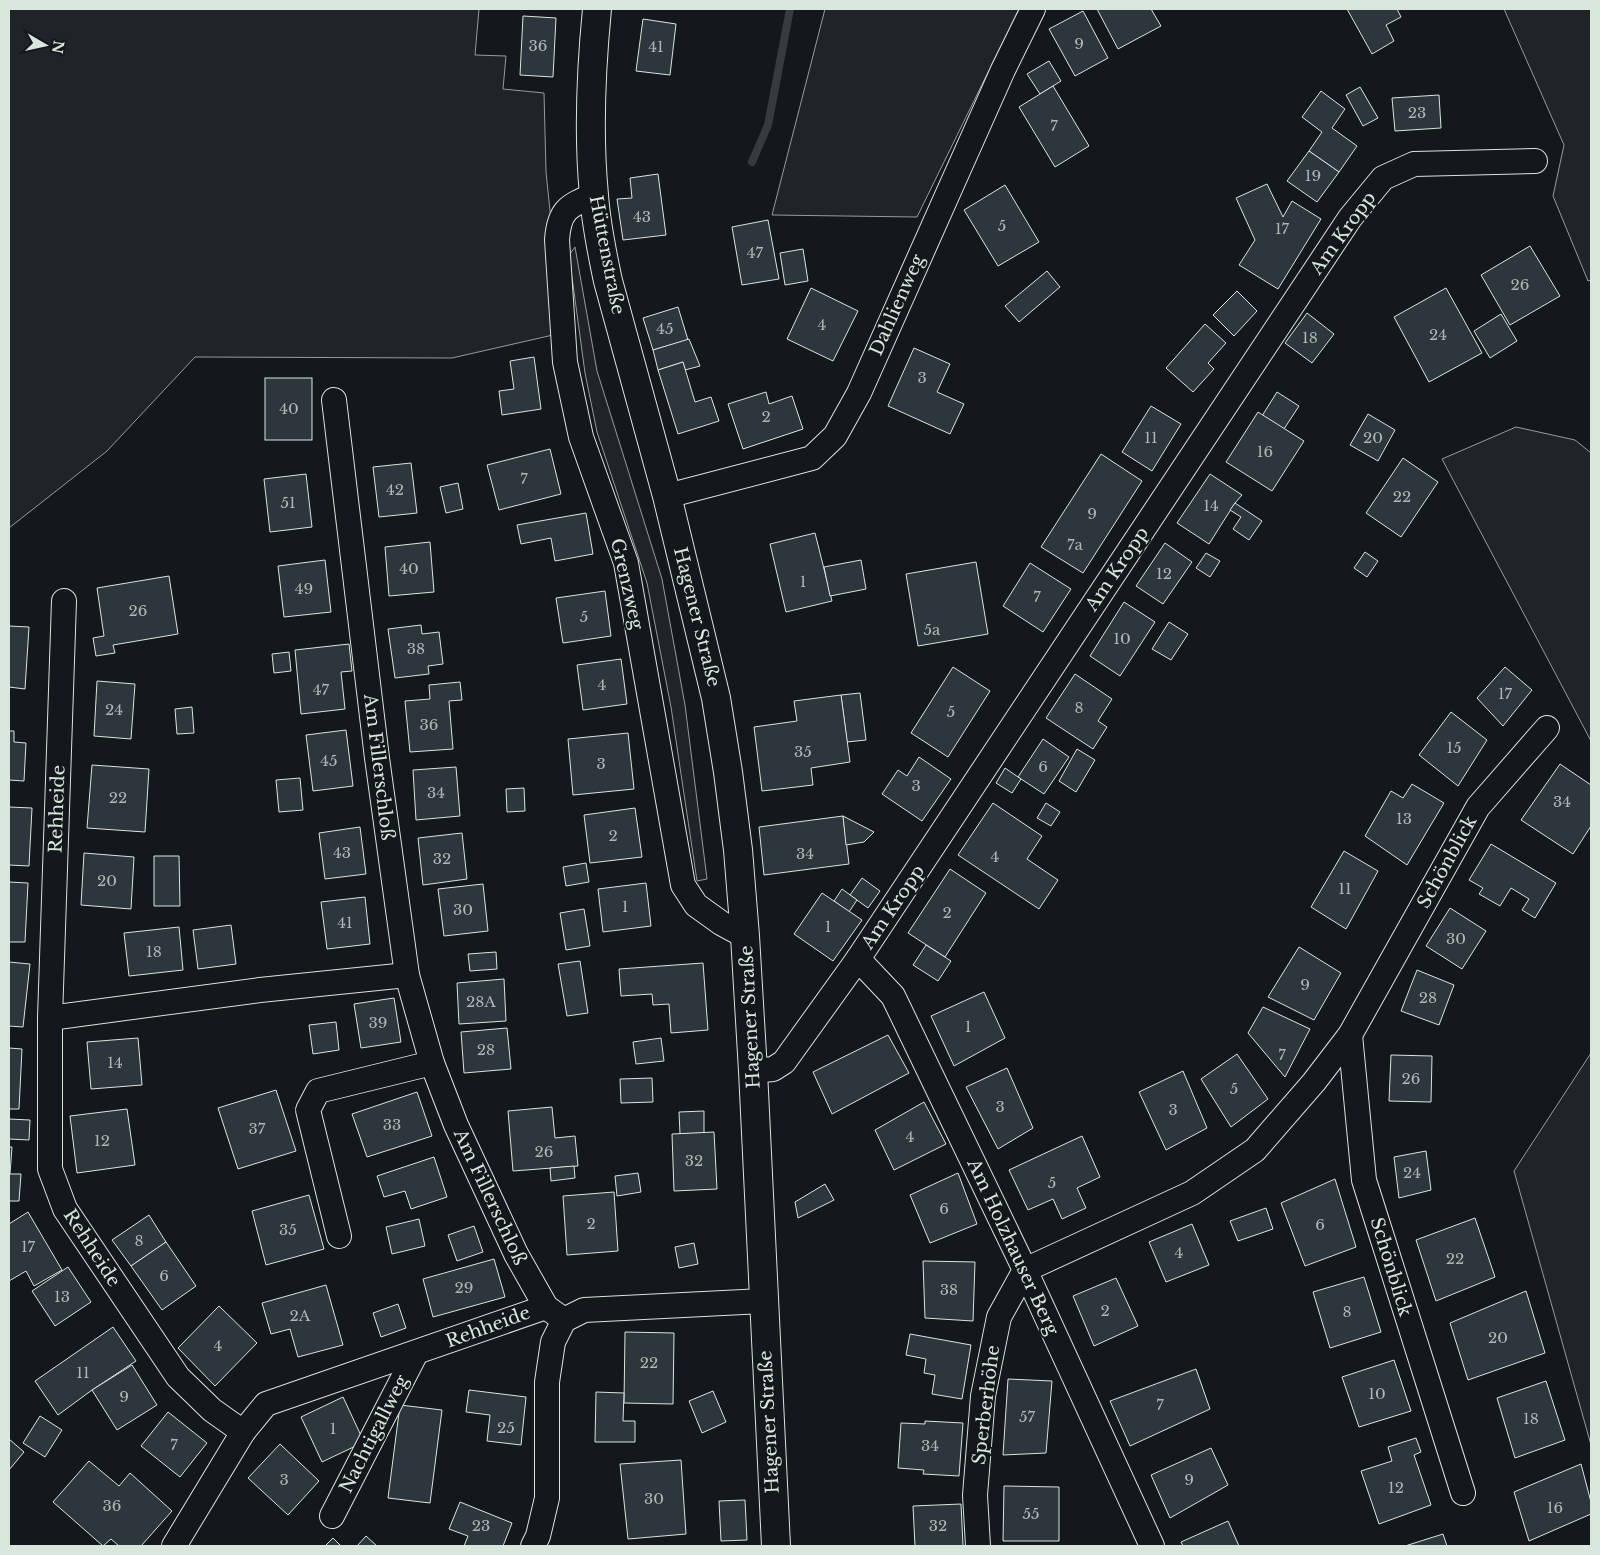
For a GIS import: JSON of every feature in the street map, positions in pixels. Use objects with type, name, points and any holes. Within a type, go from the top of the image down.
[{"type":"main road","name":"Hüttenstraße","points":[[597,9],[591,122],[594,195],[601,246],[608,281],[667,496]]},
{"type":"main road","name":"Hagener Straße","points":[[667,496],[716,698],[730,782],[738,850],[753,1071],[776,1546]]},
{"type":"street","name":"Dahlienweg","points":[[667,496],[812,458],[835,436],[859,392],[1003,70],[1034,9]]},
{"type":"street","name":"Am Kropp","points":[[753,1071],[773,1069],[784,1062],[858,959],[1346,225],[1383,178],[1414,164],[1535,161]]},
{"type":"street","name":"Grenzweg","points":[[594,195],[572,204],[562,214],[558,227],[556,240],[565,362],[581,437],[626,563],[683,885],[696,905],[721,923],[745,936]]},
{"type":"street","name":"Am Fillerschloß","points":[[334,400],[377,758],[407,975],[432,1063],[460,1134],[516,1254],[555,1313]]},
{"type":"street","name":"Rehheide","points":[[64,600],[50,1018],[50,1169],[65,1209],[178,1376],[212,1410],[243,1432]]},
{"type":"street","name":"Schönblick","points":[[1025,1270],[1192,1193],[1254,1150],[1314,1082],[1350,1035],[1478,807],[1546,728]]},
{"type":"street","name":"Am Holzhauser Berg","points":[[858,959],[893,996],[1025,1270],[1152,1546]]},
{"type":"street","points":[[50,1018],[260,990],[407,975]]},
{"type":"street","name":"Schönblick","points":[[1350,1035],[1364,1180],[1462,1493]]},
{"type":"street","points":[[339,1236],[308,1110],[318,1091],[432,1063]]},
{"type":"street","name":"Sperberhöhe","points":[[978,1546],[975,1495],[983,1396],[998,1317],[1025,1270]]},
{"type":"street","points":[[533,1546],[538,1536],[547,1498],[547,1382],[555,1313],[763,1302]]},
{"type":"street","name":"Rehheide","points":[[174,1546],[243,1432],[266,1404],[416,1353],[555,1313]]},
{"type":"street","name":"Nachtigallweg","points":[[332,1516],[416,1353]]},
{"type":"shaded area","points":[[9,9],[479,9],[475,55],[506,56],[503,89],[544,93],[546,172],[553,240],[553,335],[452,358],[195,357],[107,451],[9,528]]},
{"type":"shaded area","points":[[825,9],[1019,9],[917,217],[772,215]]},
{"type":"shaded area","points":[[1504,9],[1591,9],[1591,280],[1588,281],[1553,196],[1564,145]]},
{"type":"shaded area","points":[[575,247],[597,371],[662,579],[685,705],[707,879],[697,881],[671,707],[647,583],[597,432],[585,373],[569,255]]},
{"type":"shaded area","points":[[1516,427],[1575,440],[1591,453],[1591,741],[1442,459]]},
{"type":"shaded area","points":[[1591,1053],[1591,1445],[1514,1171]]},
{"type":"building","points":[[1097,9],[1151,9],[1161,26],[1118,49]]},
{"type":"building","points":[[1347,9],[1397,9],[1401,17],[1386,25],[1394,41],[1372,54]]},
{"type":"building","points":[[1083,11],[1108,58],[1075,76],[1049,29]]},
{"type":"building","points":[[523,16],[556,18],[553,77],[520,75]]},
{"type":"building","points":[[643,19],[676,24],[670,75],[636,71]]},
{"type":"building","points":[[1049,61],[1061,81],[1040,94],[1027,74]]},
{"type":"building","points":[[1053,86],[1089,146],[1055,167],[1019,107]]},
{"type":"building","points":[[1360,87],[1378,118],[1363,126],[1346,95]]},
{"type":"building","points":[[1321,91],[1345,109],[1332,128],[1357,146],[1339,172],[1309,151],[1322,132],[1302,117]]},
{"type":"building","points":[[1439,95],[1441,128],[1395,131],[1392,98]]},
{"type":"building","points":[[1309,151],[1339,172],[1317,202],[1287,181]]},
{"type":"building","points":[[658,174],[666,235],[623,240],[617,199],[632,198],[630,178]]},
{"type":"building","points":[[1267,184],[1283,217],[1292,201],[1321,219],[1278,289],[1239,265],[1255,240],[1236,198]]},
{"type":"building","points":[[1005,185],[1039,242],[998,266],[964,210]]},
{"type":"building","points":[[768,220],[779,279],[742,285],[732,227]]},
{"type":"building","points":[[1530,246],[1560,296],[1510,325],[1481,275]]},
{"type":"building","points":[[803,249],[808,281],[785,285],[780,253]]},
{"type":"building","points":[[1047,271],[1060,287],[1019,322],[1005,306]]},
{"type":"building","points":[[811,288],[858,311],[833,361],[787,339]]},
{"type":"building","points":[[1446,288],[1482,353],[1429,382],[1394,317]]},
{"type":"building","points":[[1237,291],[1257,311],[1234,336],[1213,315]]},
{"type":"building","points":[[678,307],[688,340],[653,350],[643,318]]},
{"type":"building","points":[[1307,313],[1334,334],[1312,363],[1285,343]]},
{"type":"building","points":[[1501,314],[1517,341],[1490,358],[1474,331]]},
{"type":"building","points":[[1205,324],[1226,343],[1208,363],[1214,369],[1193,392],[1166,368]]},
{"type":"building","points":[[689,339],[700,366],[685,370],[683,362],[658,370],[653,350]]},
{"type":"building","points":[[914,348],[950,364],[937,392],[964,404],[950,434],[888,406]]},
{"type":"building","points":[[534,357],[541,409],[502,415],[499,391],[514,389],[510,361]]},
{"type":"building","points":[[683,362],[695,402],[711,397],[719,421],[678,434],[658,370]]},
{"type":"building","points":[[265,378],[312,378],[312,440],[265,440]]},
{"type":"building","points":[[766,392],[769,404],[792,396],[803,429],[743,449],[728,404]]},
{"type":"building","points":[[1277,392],[1299,406],[1284,429],[1262,416]]},
{"type":"building","points":[[1151,406],[1181,424],[1152,471],[1122,452]]},
{"type":"building","points":[[1258,412],[1304,441],[1272,491],[1226,462]]},
{"type":"building","points":[[1368,414],[1395,430],[1378,461],[1350,445]]},
{"type":"building","points":[[550,449],[561,494],[499,510],[487,465]]},
{"type":"building","points":[[1101,454],[1142,481],[1083,573],[1041,547]]},
{"type":"building","points":[[1403,458],[1438,482],[1401,537],[1366,513]]},
{"type":"building","points":[[411,463],[417,513],[379,517],[373,467]]},
{"type":"building","points":[[306,474],[312,527],[270,532],[264,479]]},
{"type":"building","points":[[1210,474],[1242,495],[1209,544],[1177,523]]},
{"type":"building","points":[[458,483],[463,509],[446,513],[440,487]]},
{"type":"building","points":[[1235,503],[1262,521],[1249,540],[1233,529],[1241,517],[1230,510]]},
{"type":"building","points":[[586,513],[593,554],[555,561],[551,538],[521,544],[517,525]]},
{"type":"building","points":[[815,533],[832,601],[786,612],[770,544]]},
{"type":"building","points":[[430,542],[434,592],[389,596],[385,547]]},
{"type":"building","points":[[1165,543],[1192,562],[1163,604],[1136,586]]},
{"type":"building","points":[[1365,552],[1378,561],[1367,577],[1354,568]]},
{"type":"building","points":[[1206,553],[1220,561],[1210,577],[1196,568]]},
{"type":"building","points":[[325,560],[331,612],[284,617],[278,566]]},
{"type":"building","points":[[861,560],[866,589],[830,596],[824,567]]},
{"type":"building","points":[[976,562],[988,634],[918,646],[906,574]]},
{"type":"building","points":[[1030,563],[1071,589],[1043,632],[1003,606]]},
{"type":"building","points":[[169,576],[178,634],[113,645],[115,653],[96,656],[93,638],[104,636],[97,588]]},
{"type":"building","points":[[605,591],[611,636],[563,643],[556,598]]},
{"type":"building","points":[[1124,602],[1155,622],[1120,676],[1090,656]]},
{"type":"building","points":[[1169,622],[1188,634],[1171,660],[1152,649]]},
{"type":"building","points":[[421,625],[422,634],[439,632],[443,664],[428,666],[429,674],[395,678],[388,629]]},
{"type":"building","points":[[9,626],[29,627],[25,689],[9,687]]},
{"type":"building","points":[[349,644],[352,671],[341,672],[345,709],[301,714],[295,650]]},
{"type":"building","points":[[289,652],[291,671],[274,673],[272,654]]},
{"type":"building","points":[[621,659],[627,704],[583,710],[577,665]]},
{"type":"building","points":[[953,667],[990,691],[948,757],[911,733]]},
{"type":"building","points":[[1505,667],[1532,690],[1503,726],[1477,698]]},
{"type":"building","points":[[1075,674],[1112,699],[1098,721],[1107,727],[1093,749],[1046,718]]},
{"type":"building","points":[[97,681],[135,684],[131,739],[94,736]]},
{"type":"building","points":[[460,682],[462,700],[449,701],[453,749],[410,752],[405,701],[430,699],[429,685]]},
{"type":"building","points":[[860,693],[866,740],[847,742],[841,695]]},
{"type":"building","points":[[841,695],[850,762],[811,768],[813,785],[762,791],[754,727],[797,721],[794,701]]},
{"type":"building","points":[[192,707],[194,733],[177,734],[175,709]]},
{"type":"building","points":[[1451,712],[1487,740],[1458,786],[1419,755]]},
{"type":"building","points":[[346,730],[353,786],[313,791],[306,735]]},
{"type":"building","points":[[9,731],[14,731],[14,742],[26,743],[24,781],[9,780]]},
{"type":"building","points":[[628,733],[634,789],[573,795],[568,739]]},
{"type":"building","points":[[1043,739],[1069,757],[1044,794],[1018,777]]},
{"type":"building","points":[[1077,749],[1095,760],[1076,792],[1059,781]]},
{"type":"building","points":[[919,757],[951,779],[922,821],[882,794],[898,770],[907,776]]},
{"type":"building","points":[[1560,764],[1591,785],[1591,826],[1573,854],[1521,820]]},
{"type":"building","points":[[92,765],[149,769],[145,832],[87,828]]},
{"type":"building","points":[[456,767],[460,816],[416,820],[413,770]]},
{"type":"building","points":[[1005,768],[1021,779],[1012,793],[996,783]]},
{"type":"building","points":[[300,778],[303,810],[279,812],[276,780]]},
{"type":"building","points":[[1412,784],[1444,803],[1407,865],[1365,836],[1391,791],[1403,798]]},
{"type":"building","points":[[524,788],[525,811],[507,812],[506,789]]},
{"type":"building","points":[[993,803],[1042,836],[1027,859],[1058,880],[1039,909],[958,855]]},
{"type":"building","points":[[1046,803],[1060,812],[1051,826],[1037,818]]},
{"type":"building","points":[[9,807],[32,808],[29,866],[9,865]]},
{"type":"building","points":[[635,808],[642,857],[590,863],[584,815]]},
{"type":"building","points":[[843,816],[849,864],[764,875],[759,827]]},
{"type":"building","points":[[843,816],[874,832],[864,842],[846,845]]},
{"type":"building","points":[[360,827],[366,874],[325,879],[319,833]]},
{"type":"building","points":[[462,833],[467,879],[423,885],[418,838]]},
{"type":"building","points":[[1491,844],[1556,883],[1535,918],[1522,910],[1529,899],[1511,888],[1500,906],[1479,894],[1483,888],[1469,880]]},
{"type":"building","points":[[1344,851],[1378,871],[1346,929],[1311,907]]},
{"type":"building","points":[[84,853],[134,857],[131,909],[81,905]]},
{"type":"building","points":[[154,856],[179,856],[180,906],[154,906]]},
{"type":"building","points":[[586,863],[589,882],[566,886],[563,867]]},
{"type":"building","points":[[950,869],[986,893],[945,957],[908,933]]},
{"type":"building","points":[[862,878],[880,891],[868,908],[850,895]]},
{"type":"building","points":[[9,882],[28,883],[25,942],[9,942]]},
{"type":"building","points":[[646,883],[651,926],[603,932],[598,889]]},
{"type":"building","points":[[483,884],[488,931],[444,936],[438,889]]},
{"type":"building","points":[[842,889],[857,900],[849,912],[834,901]]},
{"type":"building","points":[[822,893],[862,920],[833,961],[794,934]]},
{"type":"building","points":[[365,897],[370,944],[327,949],[321,902]]},
{"type":"building","points":[[1450,908],[1486,931],[1462,969],[1426,946]]},
{"type":"building","points":[[584,909],[590,946],[566,950],[560,913]]},
{"type":"building","points":[[231,925],[236,964],[198,969],[193,930]]},
{"type":"building","points":[[179,927],[183,970],[129,976],[124,933]]},
{"type":"building","points":[[926,945],[951,961],[938,981],[913,965]]},
{"type":"building","points":[[1299,947],[1341,973],[1314,1020],[1268,997]]},
{"type":"building","points":[[496,952],[497,969],[470,971],[468,954]]},
{"type":"building","points":[[580,961],[588,1013],[567,1016],[558,964]]},
{"type":"building","points":[[9,962],[30,964],[23,1027],[9,1026]]},
{"type":"building","points":[[703,963],[708,1030],[671,1033],[669,1004],[653,1005],[652,994],[621,996],[619,969]]},
{"type":"building","points":[[1417,970],[1454,985],[1439,1025],[1401,1011]]},
{"type":"building","points":[[504,979],[506,1021],[459,1024],[457,983]]},
{"type":"building","points":[[984,992],[1005,1038],[954,1066],[931,1016]]},
{"type":"building","points":[[394,998],[401,1042],[361,1048],[354,1004]]},
{"type":"building","points":[[1263,1007],[1310,1029],[1285,1077],[1248,1033]]},
{"type":"building","points":[[336,1022],[339,1050],[313,1054],[309,1025]]},
{"type":"building","points":[[507,1028],[511,1069],[464,1073],[461,1032]]},
{"type":"building","points":[[888,1035],[909,1073],[832,1114],[813,1072]]},
{"type":"building","points":[[138,1038],[142,1085],[91,1089],[87,1042]]},
{"type":"building","points":[[661,1038],[664,1061],[636,1064],[633,1042]]},
{"type":"building","points":[[9,1048],[22,1049],[19,1109],[9,1109]]},
{"type":"building","points":[[1237,1054],[1268,1099],[1231,1127],[1201,1079]]},
{"type":"building","points":[[1391,1055],[1432,1056],[1431,1102],[1389,1101]]},
{"type":"building","points":[[1007,1068],[1033,1128],[998,1149],[966,1087]]},
{"type":"building","points":[[1183,1071],[1207,1128],[1166,1150],[1139,1092]]},
{"type":"building","points":[[652,1078],[653,1102],[621,1103],[620,1079]]},
{"type":"building","points":[[276,1090],[296,1151],[238,1169],[218,1108]]},
{"type":"building","points":[[417,1092],[432,1136],[367,1157],[352,1114]]},
{"type":"building","points":[[924,1102],[946,1144],[894,1170],[875,1130]]},
{"type":"building","points":[[552,1107],[555,1138],[575,1136],[578,1166],[513,1171],[508,1111]]},
{"type":"building","points":[[127,1109],[135,1165],[77,1173],[70,1116]]},
{"type":"building","points":[[704,1111],[704,1133],[680,1134],[679,1112]]},
{"type":"building","points":[[9,1119],[30,1120],[29,1140],[9,1139]]},
{"type":"building","points":[[714,1132],[717,1189],[674,1191],[672,1134]]},
{"type":"building","points":[[1082,1136],[1100,1177],[1077,1188],[1086,1208],[1062,1219],[1053,1199],[1028,1210],[1009,1170]]},
{"type":"building","points":[[9,1147],[12,1147],[10,1174],[21,1174],[19,1201],[9,1201]]},
{"type":"building","points":[[1426,1151],[1431,1190],[1399,1198],[1394,1157]]},
{"type":"building","points":[[434,1157],[447,1197],[411,1209],[405,1191],[384,1197],[377,1176]]},
{"type":"building","points":[[574,1166],[575,1178],[551,1181],[550,1168]]},
{"type":"building","points":[[638,1173],[641,1192],[617,1196],[615,1176]]},
{"type":"building","points":[[958,1173],[977,1224],[930,1243],[910,1195]]},
{"type":"building","points":[[1335,1179],[1356,1247],[1305,1266],[1281,1203]]},
{"type":"building","points":[[825,1184],[834,1200],[798,1218],[795,1202]]},
{"type":"building","points":[[614,1192],[618,1251],[567,1255],[563,1196]]},
{"type":"building","points":[[309,1195],[324,1249],[266,1265],[252,1211]]},
{"type":"building","points":[[1266,1208],[1273,1229],[1238,1241],[1230,1221]]},
{"type":"building","points":[[28,1212],[62,1270],[34,1286],[26,1271],[9,1281],[9,1224]]},
{"type":"building","points":[[149,1215],[166,1242],[131,1266],[112,1240]]},
{"type":"building","points":[[1475,1218],[1495,1277],[1436,1301],[1416,1240]]},
{"type":"building","points":[[419,1219],[425,1246],[392,1254],[386,1227]]},
{"type":"building","points":[[1192,1224],[1209,1265],[1166,1282],[1149,1242]]},
{"type":"building","points":[[474,1226],[483,1252],[457,1261],[448,1235]]},
{"type":"building","points":[[166,1242],[196,1286],[162,1310],[131,1266]]},
{"type":"building","points":[[694,1243],[698,1264],[679,1268],[675,1247]]},
{"type":"building","points":[[494,1259],[505,1297],[433,1317],[423,1279]]},
{"type":"building","points":[[923,1261],[975,1262],[973,1321],[925,1318]]},
{"type":"building","points":[[68,1267],[91,1302],[55,1326],[32,1291]]},
{"type":"building","points":[[1364,1277],[1381,1332],[1330,1348],[1313,1292]]},
{"type":"building","points":[[1116,1278],[1138,1326],[1094,1346],[1073,1296]]},
{"type":"building","points":[[326,1285],[343,1345],[298,1357],[290,1329],[271,1334],[262,1303]]},
{"type":"building","points":[[1526,1291],[1545,1353],[1468,1380],[1450,1323]]},
{"type":"building","points":[[398,1304],[406,1328],[381,1337],[373,1313]]},
{"type":"building","points":[[219,1306],[257,1343],[215,1386],[178,1348]]},
{"type":"building","points":[[113,1327],[136,1361],[58,1415],[35,1381]]},
{"type":"building","points":[[625,1332],[674,1333],[673,1404],[624,1403]]},
{"type":"building","points":[[910,1334],[971,1345],[962,1399],[932,1394],[935,1375],[924,1373],[926,1359],[906,1355]]},
{"type":"building","points":[[1394,1360],[1411,1411],[1359,1427],[1342,1377]]},
{"type":"building","points":[[132,1365],[157,1405],[117,1430],[92,1390]]},
{"type":"building","points":[[1196,1369],[1210,1409],[1130,1446],[1110,1401]]},
{"type":"building","points":[[1008,1379],[1052,1381],[1046,1453],[1003,1455]]},
{"type":"building","points":[[1546,1381],[1565,1440],[1515,1458],[1497,1398]]},
{"type":"building","points":[[469,1390],[526,1397],[521,1445],[487,1441],[490,1415],[466,1412]]},
{"type":"building","points":[[713,1391],[726,1422],[702,1433],[689,1401]]},
{"type":"building","points":[[596,1392],[624,1393],[623,1421],[635,1421],[635,1442],[595,1442]]},
{"type":"building","points":[[343,1397],[364,1442],[322,1462],[301,1417]]},
{"type":"building","points":[[400,1405],[442,1410],[430,1503],[388,1498]]},
{"type":"building","points":[[168,1412],[207,1443],[180,1477],[141,1446]]},
{"type":"building","points":[[40,1416],[62,1430],[45,1457],[23,1443]]},
{"type":"building","points":[[925,1421],[963,1423],[959,1476],[923,1474],[924,1470],[898,1468],[901,1423],[925,1424]]},
{"type":"building","points":[[1416,1438],[1421,1452],[1414,1455],[1431,1505],[1379,1524],[1361,1471],[1392,1461],[1388,1447]]},
{"type":"building","points":[[9,1439],[24,1452],[9,1470]]},
{"type":"building","points":[[280,1444],[319,1481],[288,1515],[248,1478]]},
{"type":"building","points":[[1211,1448],[1228,1485],[1170,1518],[1151,1475]]},
{"type":"building","points":[[681,1460],[686,1534],[628,1539],[620,1464]]},
{"type":"building","points":[[89,1461],[119,1486],[130,1473],[172,1511],[141,1546],[119,1546],[111,1539],[103,1546],[53,1502]]},
{"type":"building","points":[[1581,1464],[1591,1502],[1591,1514],[1529,1541],[1514,1492]]},
{"type":"building","points":[[1004,1486],[1059,1487],[1059,1541],[1003,1541]]},
{"type":"building","points":[[745,1500],[747,1540],[721,1541],[719,1501]]},
{"type":"building","points":[[460,1502],[512,1523],[503,1546],[464,1546],[468,1536],[449,1529]]},
{"type":"building","points":[[961,1504],[963,1546],[915,1546],[913,1506]]},
{"type":"building","points":[[1228,1521],[1239,1546],[1183,1546],[1181,1542]]},
{"type":"building","points":[[1443,1534],[1447,1546],[1405,1546]]},
{"type":"building","points":[[366,1536],[377,1546],[357,1546]]},
{"type":"building","points":[[333,1538],[341,1546],[325,1546]]},
{"type":"waterway","points":[[752,162],[768,125],[790,9]]}]
